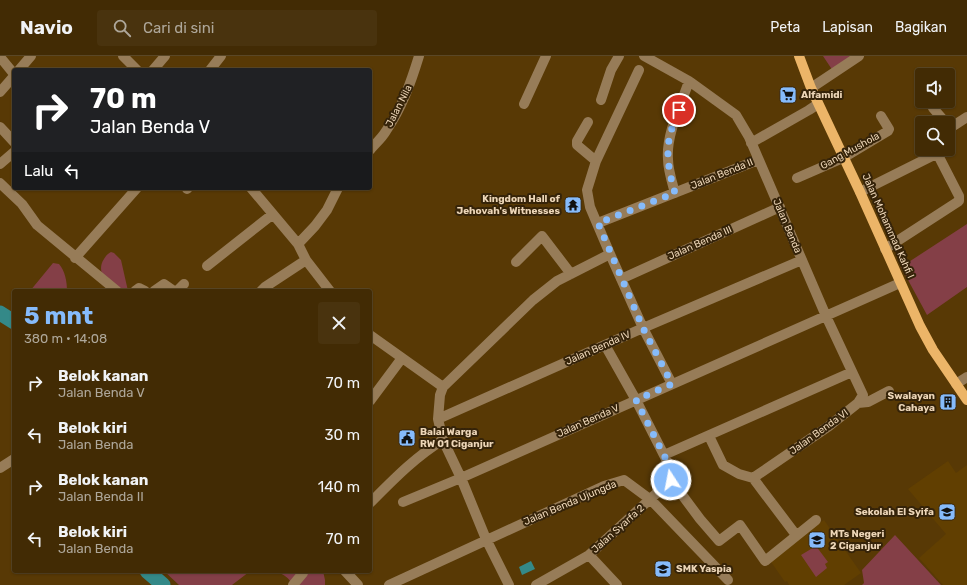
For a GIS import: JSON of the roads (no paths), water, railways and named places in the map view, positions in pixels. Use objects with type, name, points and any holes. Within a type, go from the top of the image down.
[{"type":"main road","name":"Jalan Mohammad Kahfi I","points":[[799,56],[818,104],[860,192],[920,326],[933,350],[967,400]]},
{"type":"street","points":[[0,56],[12,72]]},
{"type":"street","points":[[21,68],[31,56]]},
{"type":"street","points":[[123,56],[133,68]]},
{"type":"street","points":[[155,68],[165,56]]},
{"type":"street","points":[[212,68],[222,56]]},
{"type":"street","name":"Jalan Nila","points":[[372,148],[386,132],[400,108],[412,80],[419,56]]},
{"type":"street","points":[[524,104],[546,56]]},
{"type":"street","points":[[601,100],[611,70],[619,56]]},
{"type":"street","name":"Jalan Benda","points":[[645,56],[689,81],[736,115],[751,143],[780,207],[826,316]]},
{"type":"street","points":[[811,88],[859,56]]},
{"type":"street","points":[[640,70],[596,161],[587,190],[590,207],[610,254],[643,328],[672,384]]},
{"type":"street","points":[[0,92],[12,77]]},
{"type":"street","points":[[675,193],[671,180],[668,159],[669,139],[689,81]]},
{"type":"street","points":[[751,143],[818,104]]},
{"type":"street","points":[[933,108],[940,116]]},
{"type":"street","name":"Gang Mushola","points":[[797,178],[843,158],[888,131],[881,116]]},
{"type":"street","points":[[955,125],[967,117]]},
{"type":"street","points":[[588,122],[577,141],[577,145],[596,161]]},
{"type":"street","points":[[0,127],[12,140]]},
{"type":"street","points":[[0,164],[12,154]]},
{"type":"street","points":[[860,192],[934,155],[939,157],[959,196],[958,201],[885,249]]},
{"type":"street","name":"Jalan Benda II","points":[[598,223],[758,160]]},
{"type":"street","points":[[0,184],[22,204],[37,225],[75,258],[115,289]]},
{"type":"street","points":[[75,258],[135,190]]},
{"type":"street","points":[[253,190],[298,244],[306,260],[328,289]]},
{"type":"street","points":[[298,244],[315,226],[327,210],[337,190]]},
{"type":"street","name":"Jalan Benda III","points":[[621,279],[780,207]]},
{"type":"street","points":[[207,266],[273,214]]},
{"type":"street","points":[[516,262],[542,236],[571,274]]},
{"type":"street","points":[[509,585],[486,539],[461,478],[443,440],[438,419],[440,395],[443,387],[533,300],[557,281],[610,254]]},
{"type":"street","points":[[263,289],[306,260]]},
{"type":"street","name":"Jalan Benda IV","points":[[438,419],[643,328],[802,260]]},
{"type":"street","points":[[826,316],[900,283]]},
{"type":"street","points":[[157,289],[164,284],[171,289]]},
{"type":"street","name":"Jalan Benda VI","points":[[753,478],[829,426],[858,403],[863,395],[826,316]]},
{"type":"street","name":"Jalan Benda V","points":[[403,502],[461,478],[826,316]]},
{"type":"street","points":[[372,336],[443,387]]},
{"type":"street","points":[[605,345],[636,400],[664,455],[673,475],[671,480],[700,519],[719,541],[740,525],[765,561],[816,520]]},
{"type":"street","points":[[372,397],[402,358]]},
{"type":"street","points":[[664,455],[852,372]]},
{"type":"street","points":[[956,384],[967,377]]},
{"type":"street","points":[[858,403],[868,402],[889,391]]},
{"type":"street","points":[[709,436],[723,465],[740,474],[753,478],[796,535]]},
{"type":"street","points":[[372,501],[426,450],[443,440]]},
{"type":"street","points":[[0,468],[12,460]]},
{"type":"street","name":"Jalan Benda Ujungda","points":[[486,539],[604,486],[624,480],[650,500]]},
{"type":"street","name":"Jalan Syarfa 2","points":[[617,585],[589,556],[671,480]]},
{"type":"street","points":[[650,500],[728,580]]},
{"type":"street","points":[[389,585],[486,539]]},
{"type":"street","points":[[536,585],[589,556]]},
{"type":"street","points":[[293,585],[301,573]]},
{"type":"street","points":[[347,573],[358,585]]},
{"type":"water","points":[[531,561],[535,569],[522,575],[519,567]]},
{"type":"waterway","points":[[0,313],[12,321]]},
{"type":"waterway","points":[[149,573],[163,585]]},
{"type":"place","name":"Alfamidi","points":[[788,95]]},
{"type":"place","name":"Kingdom Hall of Jehovah's Witnesses","points":[[573,205]]},
{"type":"place","name":"Swalayan Cahaya","points":[[948,402]]},
{"type":"place","name":"Balai Warga RW 01 Ciganjur","points":[[407,438]]},
{"type":"place","name":"Sekolah El Syifa","points":[[947,512]]},
{"type":"place","name":"MTs Negeri 2 Ciganjur","points":[[817,540]]},
{"type":"place","name":"SMK Yaspia","points":[[663,569]]}]
